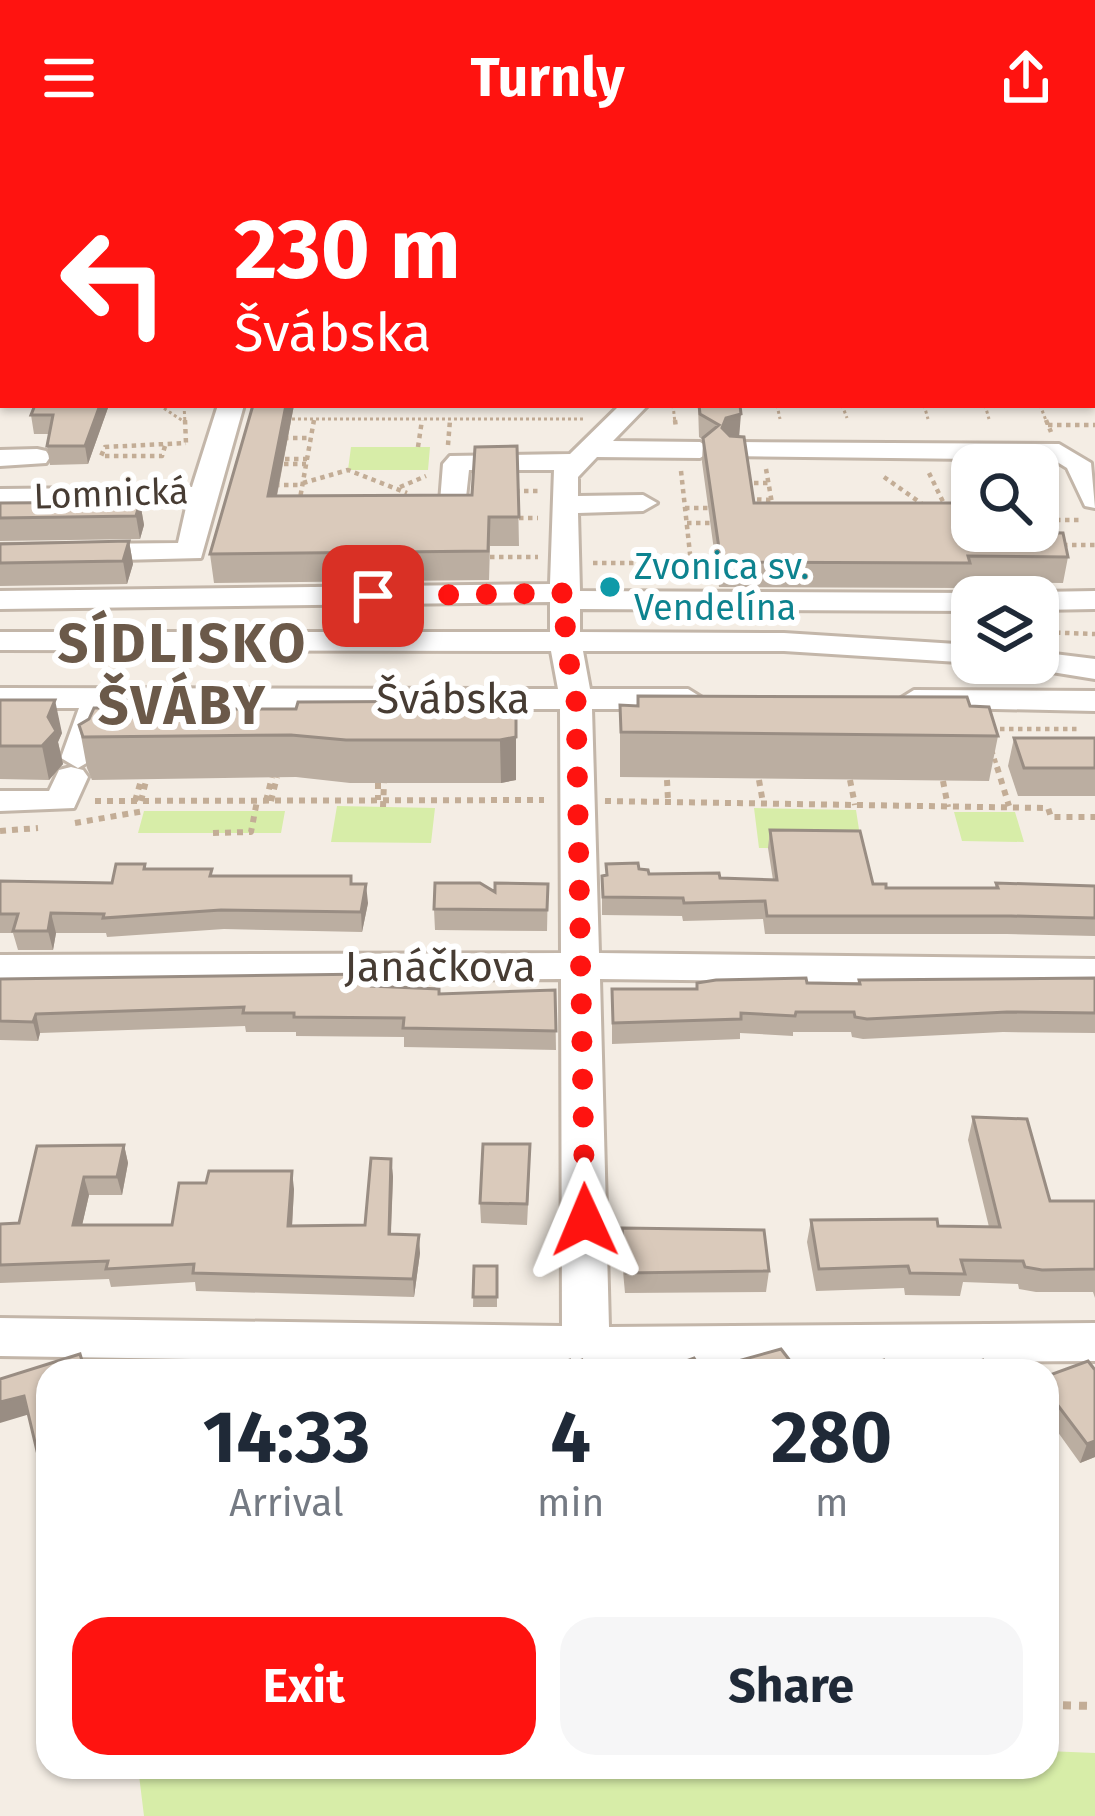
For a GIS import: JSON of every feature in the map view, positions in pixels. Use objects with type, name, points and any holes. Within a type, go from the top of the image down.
[{"type":"street","name":"Lomnická","points":[[0,497],[203,495],[230,408]]},
{"type":"street","points":[[586,1346],[576,699],[565,640],[565,475],[579,449],[628,412]]},
{"type":"street","points":[[394,511],[454,510],[455,464],[460,462],[579,449],[689,449]]},
{"type":"street","points":[[750,450],[1059,452],[1078,463],[1095,500]]},
{"type":"street","points":[[0,458],[37,458]]},
{"type":"street","points":[[0,554],[191,552],[203,495]]},
{"type":"street","points":[[565,505],[643,503]]},
{"type":"street","points":[[297,571],[951,589]]},
{"type":"street","points":[[0,600],[124,600],[564,576]]},
{"type":"street","points":[[0,801],[70,779],[100,698],[124,600]]},
{"type":"street","points":[[1059,601],[1095,600]]},
{"type":"street","name":"Švábska","points":[[0,641],[784,641],[951,653]]},
{"type":"street","points":[[1059,664],[1095,669]]},
{"type":"street","name":"Švábska","points":[[0,698],[730,700]]},
{"type":"street","points":[[890,700],[1095,700]]},
{"type":"street","name":"Janáčkova","points":[[0,968],[581,966],[1095,972]]},
{"type":"street","points":[[0,1337],[586,1346],[1095,1342]]},
{"type":"path","points":[[163,408],[182,421],[184,408]]},
{"type":"path","points":[[675,408],[689,449],[685,508],[692,562]]},
{"type":"path","points":[[778,408],[780,418]]},
{"type":"path","points":[[843,408],[847,418]]},
{"type":"path","points":[[924,408],[928,419]]},
{"type":"path","points":[[986,408],[989,419]]},
{"type":"path","points":[[292,419],[628,412]]},
{"type":"path","points":[[417,417],[418,446]]},
{"type":"path","points":[[298,511],[314,419]]},
{"type":"path","points":[[447,452],[450,419]]},
{"type":"path","points":[[1048,425],[1095,425]]},
{"type":"path","points":[[284,438],[311,438]]},
{"type":"path","points":[[165,446],[162,456],[101,456],[105,447],[186,443]]},
{"type":"path","points":[[750,450],[768,483],[774,519]]},
{"type":"path","points":[[284,462],[307,462]]},
{"type":"path","points":[[926,465],[950,519],[942,519]]},
{"type":"path","points":[[275,485],[303,484],[348,470],[454,510]]},
{"type":"path","points":[[884,477],[930,510]]},
{"type":"path","points":[[745,483],[768,483]]},
{"type":"path","points":[[515,490],[538,491]]},
{"type":"path","points":[[748,499],[771,500]]},
{"type":"path","points":[[685,508],[710,508]]},
{"type":"path","points":[[519,518],[538,518]]},
{"type":"path","points":[[1059,520],[1095,520]]},
{"type":"path","points":[[687,523],[711,523]]},
{"type":"path","points":[[1059,545],[1095,544]]},
{"type":"path","points":[[482,546],[482,557]]},
{"type":"path","points":[[460,558],[482,557],[564,576],[732,562]]},
{"type":"path","points":[[1059,633],[1095,634]]},
{"type":"path","points":[[1010,808],[986,729],[1095,729]]},
{"type":"path","points":[[1029,729],[1035,743]]},
{"type":"path","points":[[138,801],[145,777]]},
{"type":"path","points":[[213,833],[250,832],[274,777]]},
{"type":"path","points":[[667,780],[669,802]]},
{"type":"path","points":[[759,780],[763,803]]},
{"type":"path","points":[[850,780],[855,805]]},
{"type":"path","points":[[943,781],[948,807]]},
{"type":"path","points":[[380,804],[381,783]]},
{"type":"path","points":[[472,783],[472,800]]},
{"type":"path","points":[[1023,796],[1027,808]]},
{"type":"path","points":[[213,811],[215,801]]},
{"type":"path","points":[[1059,1706],[1095,1706]]},
{"type":"green space","points":[[351,447],[430,447],[428,470],[348,470]]},
{"type":"green space","points":[[337,806],[435,808],[431,843],[331,842]]},
{"type":"green space","points":[[754,808],[856,810],[862,849],[759,848]]},
{"type":"green space","points":[[144,811],[285,811],[281,833],[138,833]]},
{"type":"green space","points":[[954,812],[1015,812],[1024,842],[962,841]]},
{"type":"green space","points":[[1059,1752],[1095,1753],[1095,1816],[144,1816],[139,1779],[1059,1779]]},
{"type":"building","points":[[34,408],[99,408],[85,446],[47,446],[53,415],[31,415]]},
{"type":"building","points":[[252,408],[285,408],[268,496],[472,495],[475,447],[517,446],[519,517],[489,517],[488,551],[210,554]]},
{"type":"building","points":[[699,408],[740,408],[741,414],[726,418],[722,428],[730,436],[744,437],[754,503],[951,503],[951,552],[1059,552],[1059,533],[1063,533],[1068,557],[968,556],[970,563],[721,562],[703,438],[719,425],[700,414]]},
{"type":"building","points":[[140,502],[136,516],[0,518],[0,503]]},
{"type":"building","points":[[129,541],[123,561],[0,563],[0,544]]},
{"type":"building","points":[[638,696],[967,697],[970,706],[989,707],[998,736],[621,732],[620,705],[638,706]]},
{"type":"building","points":[[179,699],[177,709],[296,709],[298,702],[499,701],[499,711],[516,711],[516,737],[83,737],[79,725],[94,708],[113,708],[116,700]]},
{"type":"building","points":[[0,700],[55,700],[48,717],[56,731],[42,746],[0,746]]},
{"type":"building","points":[[1014,738],[1095,738],[1095,768],[1024,768]]},
{"type":"building","points":[[770,830],[860,831],[873,884],[886,884],[886,888],[998,888],[996,883],[1095,886],[1095,918],[767,916],[765,901],[684,903],[683,898],[603,897],[606,864],[638,863],[649,874],[719,873],[720,878],[777,880]]},
{"type":"building","points":[[116,864],[212,869],[210,876],[351,876],[351,884],[366,884],[361,912],[221,910],[103,918],[104,914],[51,913],[48,931],[13,931],[18,914],[0,914],[0,881],[112,883]]},
{"type":"building","points":[[435,883],[480,883],[495,892],[495,883],[548,884],[547,910],[434,909]]},
{"type":"building","points":[[370,974],[371,986],[439,989],[439,994],[555,990],[556,1031],[403,1028],[404,1018],[294,1017],[294,1013],[243,1013],[244,1007],[36,1014],[33,1022],[0,1021],[0,979]]},
{"type":"building","points":[[806,978],[807,983],[860,984],[859,980],[1095,978],[1095,1013],[867,1019],[855,1017],[854,1012],[741,1013],[741,1019],[613,1023],[612,989],[697,989],[697,983],[716,980]]},
{"type":"building","points":[[973,1117],[1027,1119],[1050,1201],[1095,1201],[1095,1269],[1042,1270],[1025,1267],[1023,1261],[961,1260],[965,1274],[910,1273],[908,1266],[819,1269],[811,1220],[937,1219],[938,1226],[1000,1227]]},
{"type":"building","points":[[483,1144],[530,1144],[527,1204],[480,1203]]},
{"type":"building","points":[[124,1145],[117,1177],[84,1177],[73,1225],[172,1225],[179,1183],[206,1183],[209,1171],[292,1171],[288,1226],[365,1225],[371,1158],[391,1159],[389,1234],[419,1235],[413,1279],[193,1273],[194,1264],[106,1269],[108,1261],[0,1265],[0,1224],[19,1223],[37,1146]]},
{"type":"building","points":[[622,1228],[764,1230],[769,1271],[626,1273]]},
{"type":"building","points":[[474,1266],[497,1266],[497,1297],[473,1297]]},
{"type":"building","points":[[781,1349],[789,1359],[745,1359]]},
{"type":"building","points":[[1088,1361],[1095,1370],[1095,1441],[1087,1444],[1059,1407],[1059,1372]]},
{"type":"building","points":[[36,1368],[36,1447],[24,1396],[0,1402],[0,1379]]},
{"type":"place","name":"Zvonica sv. Vendelína","points":[[610,587]]},
{"type":"district","name":"SÍDLISKO ŠVÁBY","points":[[183,674]]},
{"type":"route","points":[[373,596],[566,593],[565,640],[576,699],[585,1220]]}]
